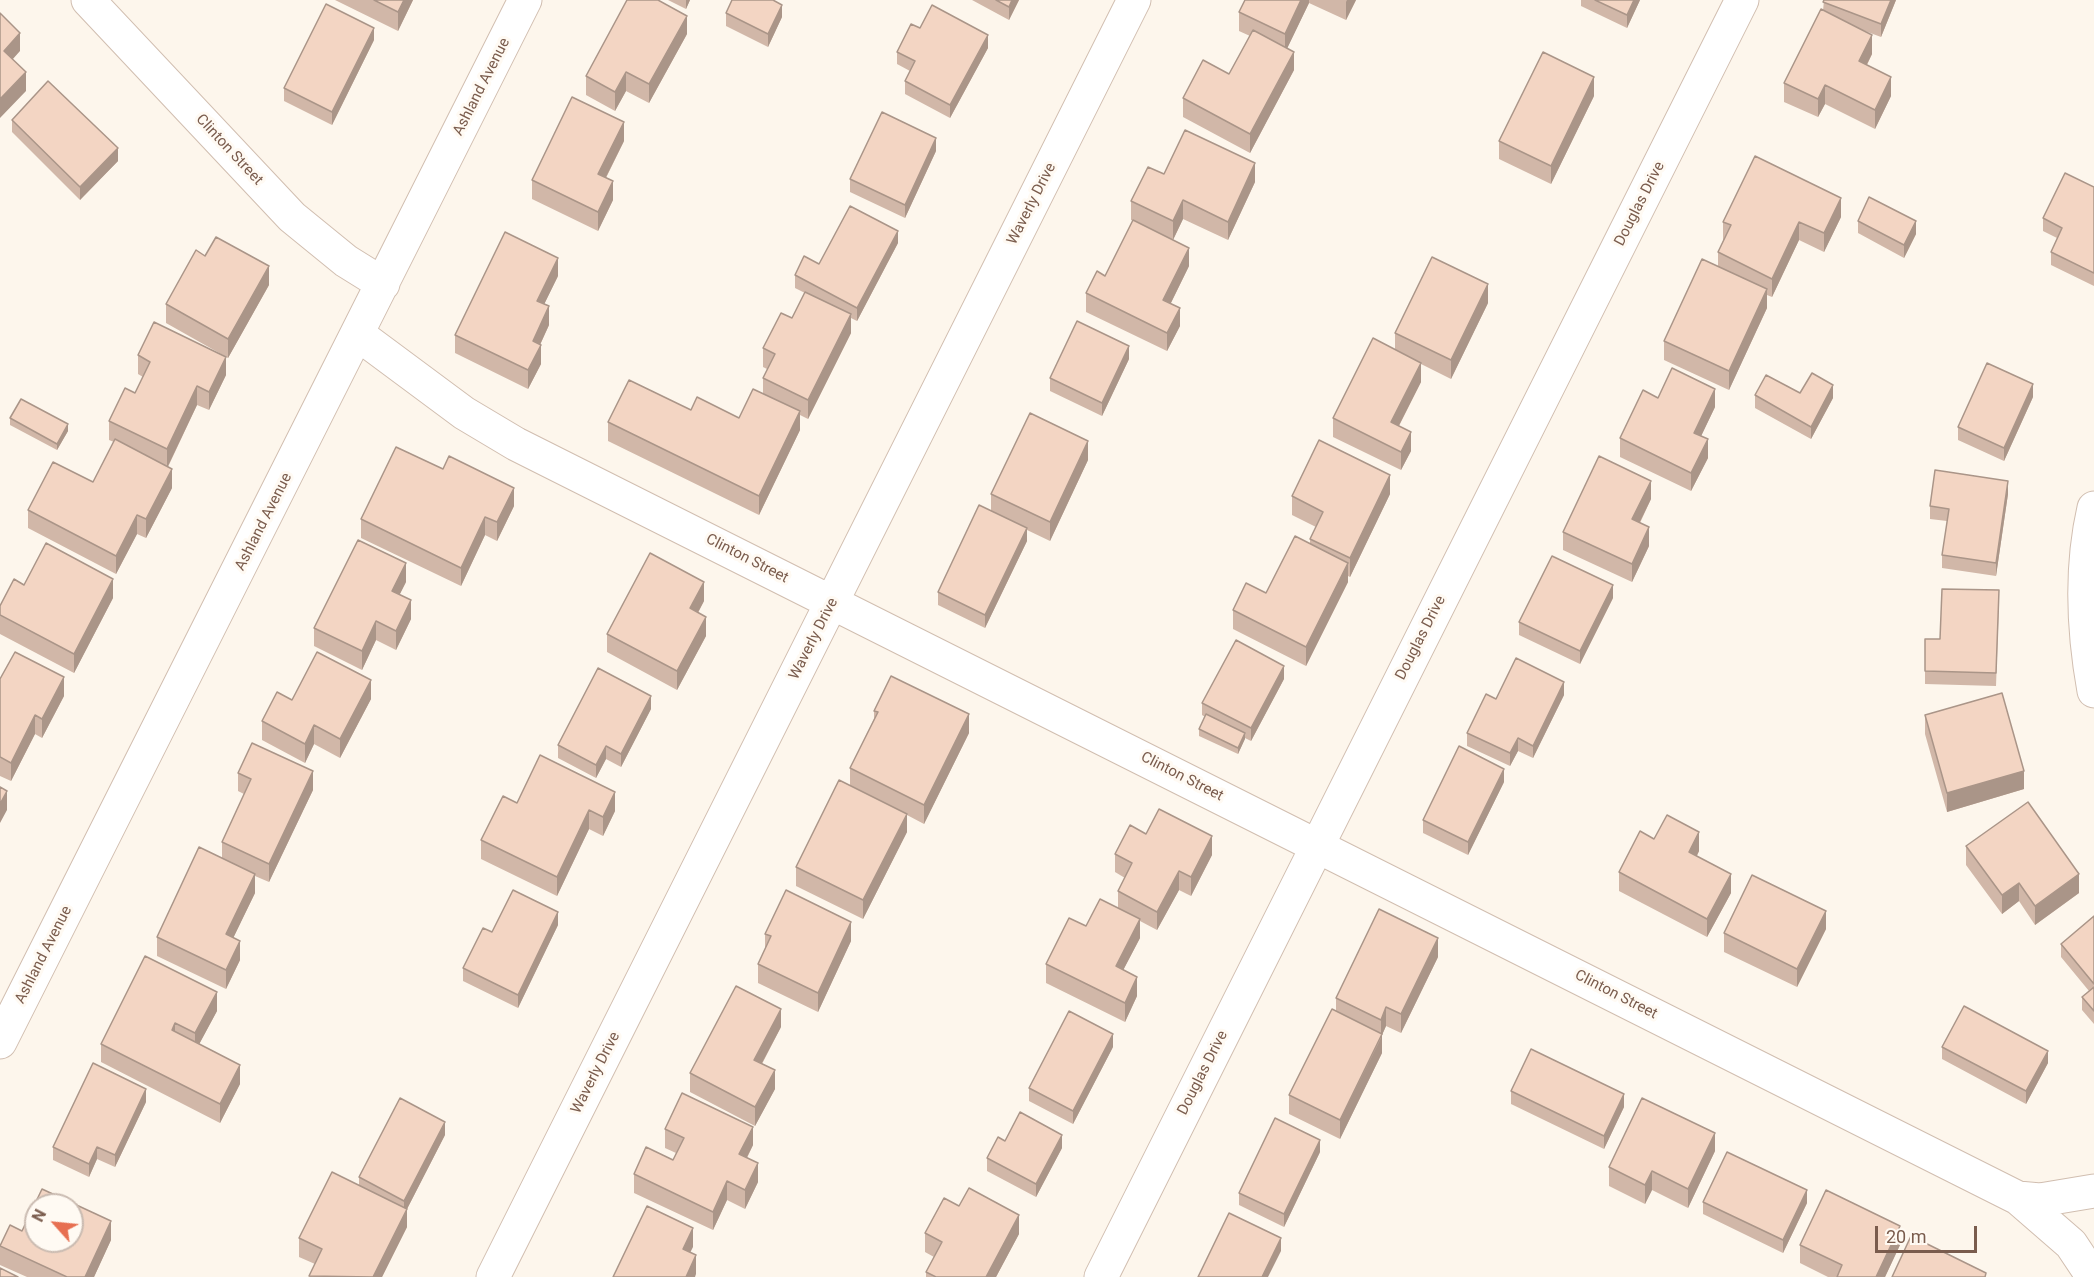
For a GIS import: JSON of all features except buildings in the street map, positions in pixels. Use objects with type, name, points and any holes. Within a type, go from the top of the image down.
[{"type":"street","name":"Clinton Street","points":[[88,0],[292,217],[345,261],[382,284]]},
{"type":"street","name":"Ashland Avenue","points":[[0,1042],[359,335],[382,284],[525,0]]},
{"type":"street","name":"Waverly Drive","points":[[493,1277],[1134,0]]},
{"type":"street","name":"Douglas Drive","points":[[1101,1277],[1742,0]]},
{"type":"street","name":"Clinton Street","points":[[359,335],[464,413],[516,444],[2018,1198],[2071,1244],[2093,1277]]},
{"type":"street","points":[[2094,508],[2085,572],[2084,619],[2094,692]]},
{"type":"street","name":"Clinton Street","points":[[2018,1198],[2040,1200],[2094,1191]]}]
